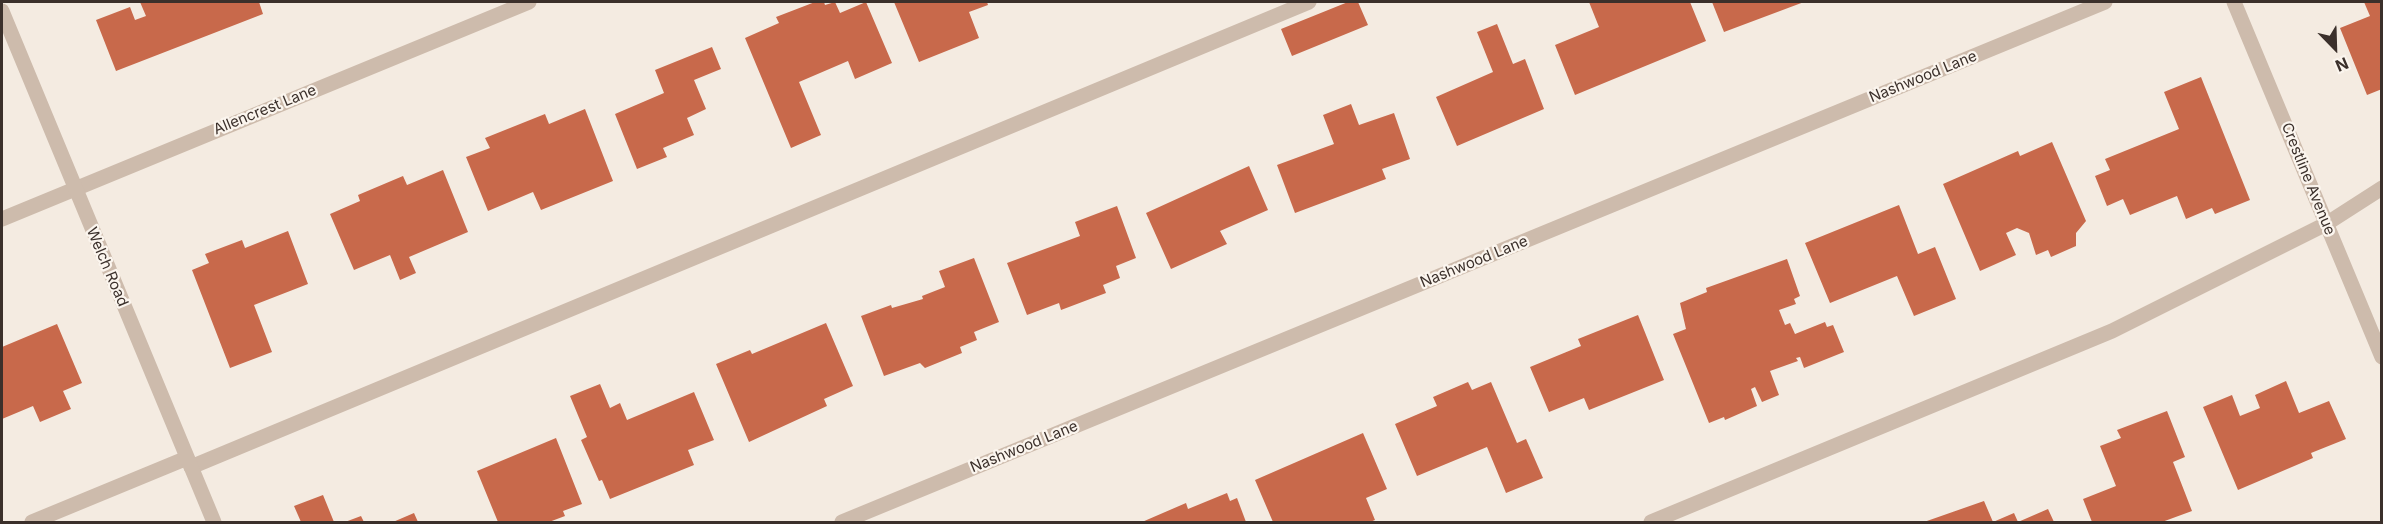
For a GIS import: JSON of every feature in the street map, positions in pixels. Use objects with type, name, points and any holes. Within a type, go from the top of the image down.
[{"type":"street","name":"Allencrest Lane","points":[[2,219],[529,2]]},
{"type":"street","points":[[32,522],[189,462],[1309,2]]},
{"type":"street","name":"Nashwood Lane","points":[[842,522],[2105,2]]},
{"type":"street","name":"Crestline Avenue","points":[[2234,2],[2382,357]]},
{"type":"street","name":"Welch Road","points":[[2,10],[214,522]]},
{"type":"street","points":[[1651,522],[2112,331],[2326,224],[2382,188]]},
{"type":"building","points":[[140,2],[259,2],[263,14],[116,71],[96,20],[130,7],[135,20],[146,16]]},
{"type":"building","points":[[815,2],[824,2],[825,5],[835,2],[840,13],[866,2],[892,63],[855,79],[848,61],[799,82],[821,135],[791,148],[745,38],[779,23],[776,17]]},
{"type":"building","points":[[894,2],[987,2],[988,5],[969,12],[979,38],[919,62]]},
{"type":"building","points":[[1348,2],[1358,2],[1368,25],[1292,56],[1281,29]]},
{"type":"building","points":[[1589,2],[1690,2],[1706,41],[1575,95],[1555,45],[1599,27]]},
{"type":"building","points":[[1712,2],[1804,2],[1724,32]]},
{"type":"building","points":[[2364,2],[2382,2],[2382,89],[2367,95],[2340,28],[2370,16]]},
{"type":"building","points":[[1497,24],[1513,64],[1525,59],[1544,109],[1457,146],[1436,97],[1493,72],[1477,32]]},
{"type":"building","points":[[712,47],[721,69],[694,80],[706,109],[687,118],[694,135],[663,148],[667,157],[637,169],[615,114],[664,93],[655,70]]},
{"type":"building","points":[[2201,77],[2250,200],[2215,214],[2212,208],[2186,219],[2177,196],[2130,215],[2123,199],[2107,206],[2095,176],[2110,170],[2105,159],[2179,129],[2164,92]]},
{"type":"building","points":[[1351,104],[1359,125],[1394,113],[1410,159],[1382,169],[1386,179],[1295,213],[1277,165],[1334,144],[1323,115]]},
{"type":"building","points":[[585,109],[613,181],[541,210],[533,192],[488,211],[466,157],[490,148],[485,138],[545,114],[549,124]]},
{"type":"building","points":[[2052,142],[2086,221],[2076,233],[2076,246],[2051,257],[2048,250],[2036,255],[2029,233],[2017,228],[2006,233],[2016,255],[1980,271],[1943,184],[2018,151],[2020,156]]},
{"type":"building","points":[[1249,166],[1268,210],[1220,231],[1227,244],[1171,269],[1146,213]]},
{"type":"building","points":[[443,170],[468,232],[409,257],[416,273],[400,280],[390,255],[354,270],[330,214],[360,201],[358,195],[403,176],[407,185]]},
{"type":"building","points":[[1899,205],[1918,254],[1935,247],[1956,299],[1914,316],[1897,276],[1830,303],[1805,243]]},
{"type":"building","points":[[1117,206],[1136,258],[1116,266],[1120,278],[1103,285],[1106,293],[1061,310],[1059,303],[1027,315],[1007,263],[1080,236],[1075,222]]},
{"type":"building","points":[[288,231],[308,284],[254,305],[272,352],[230,368],[192,270],[209,263],[205,254],[242,240],[245,248]]},
{"type":"building","points":[[974,258],[999,322],[974,332],[977,340],[960,347],[962,353],[925,368],[920,363],[884,376],[861,316],[891,305],[892,308],[923,299],[922,296],[945,287],[939,271]]},
{"type":"building","points":[[1787,259],[1800,296],[1794,299],[1796,304],[1779,310],[1785,325],[1790,323],[1795,334],[1825,322],[1827,327],[1833,325],[1844,352],[1804,368],[1800,357],[1796,358],[1798,361],[1770,371],[1779,395],[1762,402],[1755,387],[1751,389],[1757,406],[1725,420],[1724,417],[1709,423],[1673,334],[1686,329],[1680,303],[1707,292],[1706,288]]},
{"type":"building","points":[[1638,315],[1664,380],[1589,410],[1584,398],[1549,412],[1530,367],[1581,346],[1578,339]]},
{"type":"building","points":[[826,323],[853,386],[824,399],[827,406],[749,442],[716,364],[750,350],[752,354]]},
{"type":"building","points":[[57,324],[82,383],[63,391],[71,409],[40,422],[33,406],[2,419],[2,347]]},
{"type":"building","points":[[2286,381],[2299,413],[2329,401],[2346,439],[2311,453],[2313,458],[2238,490],[2203,407],[2232,395],[2240,416],[2260,408],[2255,395]]},
{"type":"building","points":[[1468,382],[1472,390],[1491,382],[1517,443],[1526,439],[1543,478],[1506,493],[1487,447],[1417,476],[1395,424],[1437,406],[1433,397]]},
{"type":"building","points":[[600,384],[610,408],[620,403],[627,420],[694,392],[714,440],[688,450],[694,465],[610,499],[602,480],[599,481],[581,440],[587,437],[570,396]]},
{"type":"building","points":[[2167,411],[2185,457],[2173,462],[2192,511],[2162,522],[2092,522],[2083,499],[2116,486],[2100,446],[2121,438],[2117,430]]},
{"type":"building","points":[[1363,433],[1387,489],[1366,498],[1375,520],[1370,522],[1273,522],[1255,480]]},
{"type":"building","points":[[556,438],[582,504],[563,511],[565,516],[549,522],[498,522],[477,471]]},
{"type":"building","points":[[1227,493],[1230,501],[1237,498],[1246,522],[1142,522],[1186,503],[1188,509]]},
{"type":"building","points":[[323,495],[334,522],[301,522],[294,506]]},
{"type":"building","points":[[1984,501],[1993,522],[1924,522]]},
{"type":"building","points":[[2048,509],[2054,522],[2018,522]]},
{"type":"building","points":[[414,513],[418,522],[393,522]]},
{"type":"building","points":[[2014,513],[2018,522],[1993,522]]},
{"type":"building","points":[[361,516],[364,522],[345,522]]}]
